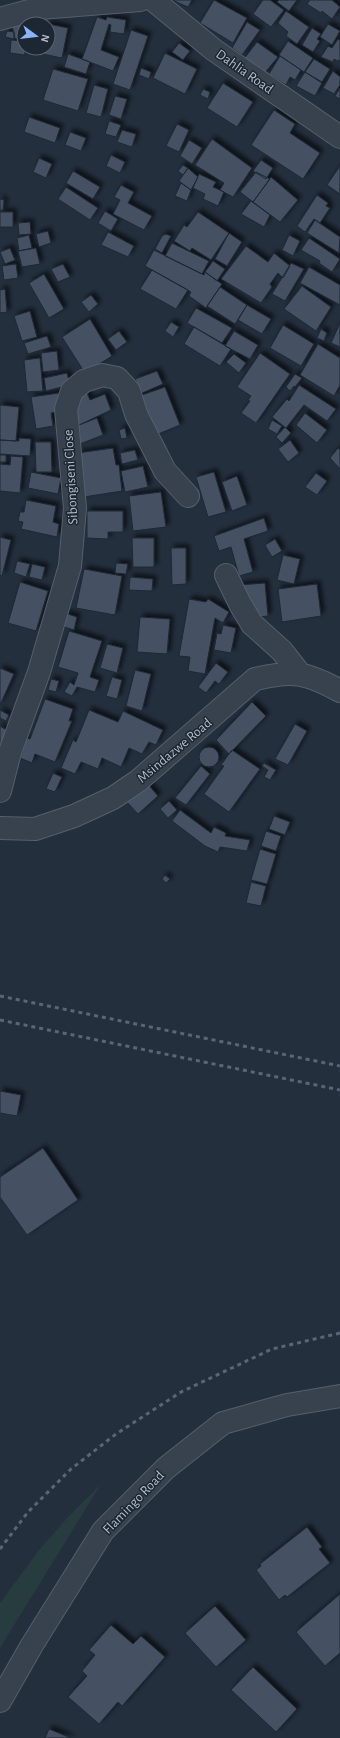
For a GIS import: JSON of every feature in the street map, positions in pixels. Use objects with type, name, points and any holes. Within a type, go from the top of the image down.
[{"type":"street","points":[[0,19],[40,8],[140,0]]},
{"type":"street","name":"Dahlia Road","points":[[153,0],[214,50],[340,137]]},
{"type":"street","name":"Sibongiseni Close","points":[[0,791],[10,752],[39,672],[70,566],[74,508],[66,409],[72,391],[84,381],[102,375],[117,378],[129,391],[139,420],[166,471],[188,496]]},
{"type":"street","points":[[226,575],[240,604],[252,624],[282,651],[300,674]]},
{"type":"street","name":"Msindazwe Road","points":[[0,828],[35,829],[74,816],[113,798],[138,781],[255,679],[281,673],[300,674],[319,679],[340,692]]},
{"type":"street","name":"Flamingo Road","points":[[0,1701],[32,1644],[102,1531],[166,1468],[223,1423],[288,1405],[340,1396]]},
{"type":"green space","points":[[101,1484],[0,1648],[0,1603],[39,1550],[69,1516]]},
{"type":"building","points":[[172,0],[192,0],[188,7]]},
{"type":"building","points":[[214,0],[247,18],[233,43],[200,23]]},
{"type":"building","points":[[263,0],[270,0],[284,10],[271,27],[253,14]]},
{"type":"building","points":[[279,0],[297,0],[289,11],[277,2]]},
{"type":"building","points":[[310,0],[332,0],[340,7],[332,19],[322,11],[321,13],[307,4]]},
{"type":"building","points":[[286,11],[309,27],[297,44],[286,36],[288,32],[278,23]]},
{"type":"building","points":[[97,17],[106,20],[107,17],[126,20],[124,34],[110,32],[111,25],[109,24],[101,50],[119,57],[113,71],[82,59]]},
{"type":"building","points":[[247,22],[260,30],[242,55],[232,48]]},
{"type":"building","points":[[16,24],[15,39],[12,25]]},
{"type":"building","points":[[328,24],[340,31],[332,45],[320,37]]},
{"type":"building","points":[[56,26],[68,28],[62,58],[52,56],[56,56]]},
{"type":"building","points":[[312,28],[321,34],[317,39],[320,41],[313,52],[302,45]]},
{"type":"building","points":[[131,30],[148,36],[130,90],[113,84]]},
{"type":"building","points":[[7,31],[14,32],[14,39],[5,37]]},
{"type":"building","points":[[338,39],[340,40],[340,60],[338,61],[334,59],[333,62],[321,57],[328,46],[332,48]]},
{"type":"building","points":[[11,40],[16,40],[16,54],[10,53]]},
{"type":"building","points":[[288,41],[313,58],[304,72],[279,55]]},
{"type":"building","points":[[257,42],[278,57],[263,75],[243,60]]},
{"type":"building","points":[[179,43],[190,51],[183,60],[172,52]]},
{"type":"building","points":[[165,53],[197,69],[185,94],[153,78]]},
{"type":"building","points":[[68,54],[90,62],[86,74],[64,67]]},
{"type":"building","points":[[280,56],[301,70],[295,80],[290,77],[286,85],[269,74]]},
{"type":"building","points":[[314,59],[330,69],[322,82],[305,72]]},
{"type":"building","points":[[141,68],[151,72],[149,79],[139,75]]},
{"type":"building","points":[[53,69],[88,79],[78,111],[43,100]]},
{"type":"building","points":[[333,71],[340,77],[340,85],[334,94],[323,88]]},
{"type":"building","points":[[305,72],[322,83],[315,96],[296,86]]},
{"type":"building","points":[[223,83],[253,102],[237,127],[207,108]]},
{"type":"building","points":[[94,85],[108,89],[101,117],[86,113]]},
{"type":"building","points":[[340,88],[340,99],[335,96]]},
{"type":"building","points":[[203,89],[210,92],[208,99],[200,95]]},
{"type":"building","points":[[115,96],[127,99],[121,119],[109,115]]},
{"type":"building","points":[[274,110],[295,124],[290,133],[320,153],[303,179],[251,145]]},
{"type":"building","points":[[29,117],[60,128],[55,143],[24,132]]},
{"type":"building","points":[[109,121],[121,125],[116,137],[105,134]]},
{"type":"building","points":[[177,124],[189,130],[179,152],[166,146]]},
{"type":"building","points":[[122,130],[136,134],[132,147],[117,142]]},
{"type":"building","points":[[70,132],[86,138],[81,151],[65,145]]},
{"type":"building","points":[[212,139],[252,168],[233,197],[220,190],[224,183],[195,165]]},
{"type":"building","points":[[189,140],[202,148],[192,164],[180,156]]},
{"type":"building","points":[[111,155],[125,162],[120,173],[106,166]]},
{"type":"building","points":[[39,158],[52,164],[46,178],[33,172]]},
{"type":"building","points":[[261,160],[273,168],[266,179],[253,171]]},
{"type":"building","points":[[183,165],[188,168],[183,175],[178,171]]},
{"type":"building","points":[[340,166],[340,194],[327,185]]},
{"type":"building","points":[[188,168],[198,177],[191,190],[179,181]]},
{"type":"building","points":[[73,171],[100,187],[93,199],[66,183]]},
{"type":"building","points":[[256,172],[270,179],[253,202],[240,192]]},
{"type":"building","points":[[199,174],[216,182],[213,187],[224,192],[218,206],[203,199],[205,194],[193,188]]},
{"type":"building","points":[[271,177],[298,200],[280,222],[253,202]]},
{"type":"building","points":[[181,183],[191,190],[187,201],[175,196]]},
{"type":"building","points":[[121,185],[134,192],[128,203],[152,216],[144,230],[113,214],[120,200],[114,197]]},
{"type":"building","points":[[66,187],[98,208],[90,220],[58,199]]},
{"type":"building","points":[[317,195],[328,203],[326,206],[330,208],[320,223],[314,219],[305,232],[297,226]]},
{"type":"building","points":[[0,199],[4,200],[3,210],[0,210]]},
{"type":"building","points":[[251,201],[270,215],[264,227],[241,214]]},
{"type":"building","points":[[105,211],[118,219],[111,231],[98,223]]},
{"type":"building","points":[[0,212],[13,212],[13,227],[0,227]]},
{"type":"building","points":[[198,212],[229,233],[211,260],[192,248],[190,251],[174,241],[184,225],[187,227]]},
{"type":"building","points":[[315,220],[340,237],[339,253],[307,233]]},
{"type":"building","points":[[30,222],[31,234],[19,235],[18,223]]},
{"type":"building","points":[[48,231],[51,243],[39,247],[36,234]]},
{"type":"building","points":[[108,232],[134,246],[128,257],[101,245]]},
{"type":"building","points":[[229,233],[242,242],[227,266],[215,259]]},
{"type":"building","points":[[166,234],[171,236],[162,253],[155,249],[162,236]]},
{"type":"building","points":[[29,235],[32,248],[19,251],[17,238]]},
{"type":"building","points":[[289,235],[300,241],[293,256],[282,250]]},
{"type":"building","points":[[309,238],[340,259],[332,272],[319,263],[320,261],[301,250]]},
{"type":"building","points":[[172,243],[209,261],[202,274],[165,256]]},
{"type":"building","points":[[246,246],[268,262],[274,253],[290,266],[283,278],[278,273],[270,284],[272,287],[261,303],[221,279]]},
{"type":"building","points":[[10,248],[15,260],[5,264],[0,252]]},
{"type":"building","points":[[36,248],[40,264],[22,267],[18,251]]},
{"type":"building","points":[[154,250],[204,275],[205,272],[222,284],[206,308],[189,296],[191,292],[145,266]]},
{"type":"building","points":[[213,261],[225,269],[217,281],[205,272]]},
{"type":"building","points":[[291,263],[304,269],[285,301],[272,294]]},
{"type":"building","points":[[16,264],[18,278],[4,280],[2,266]]},
{"type":"building","points":[[63,264],[70,277],[58,282],[51,269]]},
{"type":"building","points":[[309,267],[340,285],[340,305],[300,283]]},
{"type":"building","points":[[152,270],[188,290],[176,309],[140,289]]},
{"type":"building","points":[[44,274],[64,309],[49,318],[29,283]]},
{"type":"building","points":[[302,286],[331,307],[316,331],[284,309]]},
{"type":"building","points":[[220,287],[247,305],[235,324],[207,306]]},
{"type":"building","points":[[5,289],[7,312],[0,313],[0,290]]},
{"type":"building","points":[[91,295],[98,304],[89,312],[81,302]]},
{"type":"building","points":[[247,305],[271,319],[262,334],[238,320]]},
{"type":"building","points":[[196,308],[232,328],[222,343],[187,323]]},
{"type":"building","points":[[30,311],[37,337],[22,341],[14,316]]},
{"type":"building","points":[[90,319],[112,356],[85,373],[62,337]]},
{"type":"building","points":[[171,322],[179,327],[173,337],[165,331]]},
{"type":"building","points":[[340,323],[340,347],[331,343]]},
{"type":"building","points":[[283,325],[314,344],[301,366],[270,348]]},
{"type":"building","points":[[194,327],[231,349],[220,366],[184,344]]},
{"type":"building","points":[[321,329],[327,333],[324,341],[317,338]]},
{"type":"building","points":[[119,331],[127,342],[116,350],[108,339]]},
{"type":"building","points":[[234,331],[258,345],[250,359],[225,346]]},
{"type":"building","points":[[47,336],[51,347],[28,354],[24,343]]},
{"type":"building","points":[[318,344],[340,358],[340,385],[334,396],[300,375]]},
{"type":"building","points":[[57,351],[59,370],[43,372],[41,353]]},
{"type":"building","points":[[260,353],[290,374],[256,423],[241,413],[250,401],[248,400],[251,396],[237,387]]},
{"type":"building","points":[[234,354],[246,363],[239,373],[226,362]]},
{"type":"building","points":[[40,358],[43,391],[27,392],[24,360]]},
{"type":"building","points":[[157,371],[163,384],[142,393],[135,379]]},
{"type":"building","points":[[67,373],[70,385],[46,391],[44,378]]},
{"type":"building","points":[[295,374],[302,378],[290,391],[286,387]]},
{"type":"building","points":[[299,385],[336,409],[327,421],[304,405],[286,428],[272,417],[287,399],[289,401]]},
{"type":"building","points":[[165,387],[180,425],[151,437],[136,397]]},
{"type":"building","points":[[59,393],[61,407],[59,411],[51,413],[53,426],[36,429],[31,397]]},
{"type":"building","points":[[87,393],[90,400],[105,394],[111,410],[77,426],[72,399]]},
{"type":"building","points":[[0,405],[19,407],[16,441],[0,440]]},
{"type":"building","points":[[305,413],[327,430],[317,443],[296,425]]},
{"type":"building","points":[[97,418],[103,435],[80,444],[74,427]]},
{"type":"building","points":[[272,420],[282,426],[277,434],[268,429]]},
{"type":"building","points":[[285,427],[291,433],[282,443],[276,437]]},
{"type":"building","points":[[125,428],[127,438],[121,439],[119,430]]},
{"type":"building","points":[[19,438],[31,439],[30,456],[0,454],[0,440],[19,441]]},
{"type":"building","points":[[290,440],[299,453],[288,462],[278,449]]},
{"type":"building","points":[[35,442],[51,442],[52,472],[36,472]]},
{"type":"building","points":[[113,448],[116,465],[119,465],[122,491],[84,497],[78,453]]},
{"type":"building","points":[[338,448],[340,449],[340,469],[330,458]]},
{"type":"building","points":[[135,450],[138,460],[122,464],[120,453]]},
{"type":"building","points":[[0,455],[6,455],[6,462],[0,462]]},
{"type":"building","points":[[11,456],[23,457],[20,493],[0,491],[0,464],[10,465]]},
{"type":"building","points":[[143,466],[148,487],[125,492],[121,471]]},
{"type":"building","points":[[31,472],[61,478],[58,494],[28,488]]},
{"type":"building","points":[[214,472],[226,512],[208,517],[196,477]]},
{"type":"building","points":[[316,473],[327,481],[317,495],[305,487]]},
{"type":"building","points":[[237,476],[247,505],[232,511],[222,482]]},
{"type":"building","points":[[161,492],[166,527],[133,531],[129,496]]},
{"type":"building","points":[[26,500],[56,506],[53,522],[59,524],[57,537],[21,529],[23,522],[18,521],[20,512],[24,512]]},
{"type":"building","points":[[87,511],[123,511],[123,532],[108,532],[108,539],[87,538]]},
{"type":"building","points":[[264,518],[268,531],[244,539],[253,572],[239,576],[231,547],[219,551],[214,536]]},
{"type":"building","points":[[0,537],[11,540],[2,576],[0,575]]},
{"type":"building","points":[[132,538],[154,538],[154,567],[133,567]]},
{"type":"building","points":[[275,539],[282,551],[272,557],[265,545]]},
{"type":"building","points":[[171,548],[186,548],[186,584],[172,585]]},
{"type":"building","points":[[283,555],[300,559],[294,584],[277,580]]},
{"type":"building","points":[[17,561],[30,564],[26,577],[14,573]]},
{"type":"building","points":[[116,563],[128,564],[126,574],[115,573]]},
{"type":"building","points":[[32,564],[45,567],[42,580],[29,577]]},
{"type":"building","points":[[84,569],[122,576],[115,615],[76,608]]},
{"type":"building","points":[[130,577],[153,579],[152,591],[129,590]]},
{"type":"building","points":[[20,582],[48,591],[36,631],[8,623]]},
{"type":"building","points":[[265,583],[268,616],[249,618],[239,585]]},
{"type":"building","points":[[317,584],[321,616],[282,622],[278,589]]},
{"type":"building","points":[[189,599],[206,602],[208,599],[229,612],[223,623],[215,618],[205,674],[188,671],[190,657],[179,656]]},
{"type":"building","points":[[65,613],[77,617],[74,630],[61,626]]},
{"type":"building","points":[[140,617],[170,619],[167,654],[137,652]]},
{"type":"building","points":[[223,625],[236,628],[231,653],[214,650],[217,633],[221,634]]},
{"type":"building","points":[[69,631],[102,641],[90,677],[99,680],[95,692],[77,687],[72,696],[64,692],[70,682],[74,685],[78,673],[58,667]]},
{"type":"building","points":[[107,644],[123,648],[117,673],[100,668]]},
{"type":"building","points":[[216,663],[228,672],[219,684],[215,681],[206,693],[198,687]]},
{"type":"building","points":[[0,668],[14,674],[0,705]]},
{"type":"building","points":[[135,670],[151,674],[142,711],[126,706]]},
{"type":"building","points":[[112,677],[122,680],[117,699],[106,696]]},
{"type":"building","points":[[51,679],[59,681],[56,692],[48,690]]},
{"type":"building","points":[[45,699],[73,709],[69,721],[72,721],[55,762],[35,754],[32,763],[20,758],[27,738],[30,739]]},
{"type":"building","points":[[252,702],[266,716],[229,754],[216,740]]},
{"type":"building","points":[[0,710],[9,715],[6,721],[0,718]]},
{"type":"building","points":[[89,710],[118,722],[123,711],[163,730],[156,745],[149,742],[142,754],[129,748],[121,767],[102,758],[98,769],[81,762],[75,774],[61,768],[73,740],[76,742]]},
{"type":"building","points":[[295,724],[307,731],[288,765],[275,759]]},
{"type":"building","points":[[0,726],[8,731],[2,748],[0,747]]},
{"type":"building","points":[[209,747],[216,750],[219,757],[216,764],[209,767],[202,764],[199,757],[202,750]]},
{"type":"building","points":[[232,750],[260,769],[229,812],[204,794],[224,766],[221,765]]},
{"type":"building","points":[[264,763],[276,770],[270,780],[264,777],[268,770],[262,766]]},
{"type":"building","points":[[201,766],[210,774],[186,805],[175,798]]},
{"type":"building","points":[[53,773],[62,777],[55,792],[46,789]]},
{"type":"building","points":[[147,783],[158,796],[138,814],[126,801]]},
{"type":"building","points":[[169,801],[177,810],[168,818],[160,809]]},
{"type":"building","points":[[180,810],[211,833],[214,827],[226,833],[225,836],[250,840],[247,851],[220,847],[218,852],[205,846],[172,821]]},
{"type":"building","points":[[274,816],[290,822],[285,835],[269,829]]},
{"type":"building","points":[[266,831],[281,836],[276,851],[261,846]]},
{"type":"building","points":[[260,849],[276,854],[267,884],[251,880]]},
{"type":"building","points":[[165,875],[170,879],[166,883],[162,879]]},
{"type":"building","points":[[251,882],[266,886],[261,906],[246,903]]},
{"type":"building","points":[[0,1091],[21,1095],[17,1116],[0,1113]]},
{"type":"building","points":[[43,1148],[78,1200],[27,1235],[0,1197],[0,1177]]},
{"type":"building","points":[[307,1527],[322,1547],[319,1549],[330,1563],[287,1597],[285,1595],[279,1600],[256,1570],[261,1566],[260,1564]]},
{"type":"building","points":[[340,1594],[340,1653],[325,1666],[296,1632]]},
{"type":"building","points":[[215,1606],[246,1640],[216,1667],[185,1633]]},
{"type":"building","points":[[111,1625],[133,1644],[141,1636],[165,1657],[122,1706],[118,1702],[99,1724],[68,1697],[87,1676],[82,1671],[95,1655],[89,1650]]},
{"type":"building","points":[[253,1667],[297,1709],[276,1732],[231,1690]]},
{"type":"building","points":[[49,1729],[71,1738],[45,1738]]},
{"type":"railway","points":[[0,996],[340,1066]]},
{"type":"railway","points":[[0,1020],[340,1090]]},
{"type":"railway","points":[[0,1549],[28,1512],[71,1469],[116,1434],[181,1392],[272,1349],[340,1333]]}]
